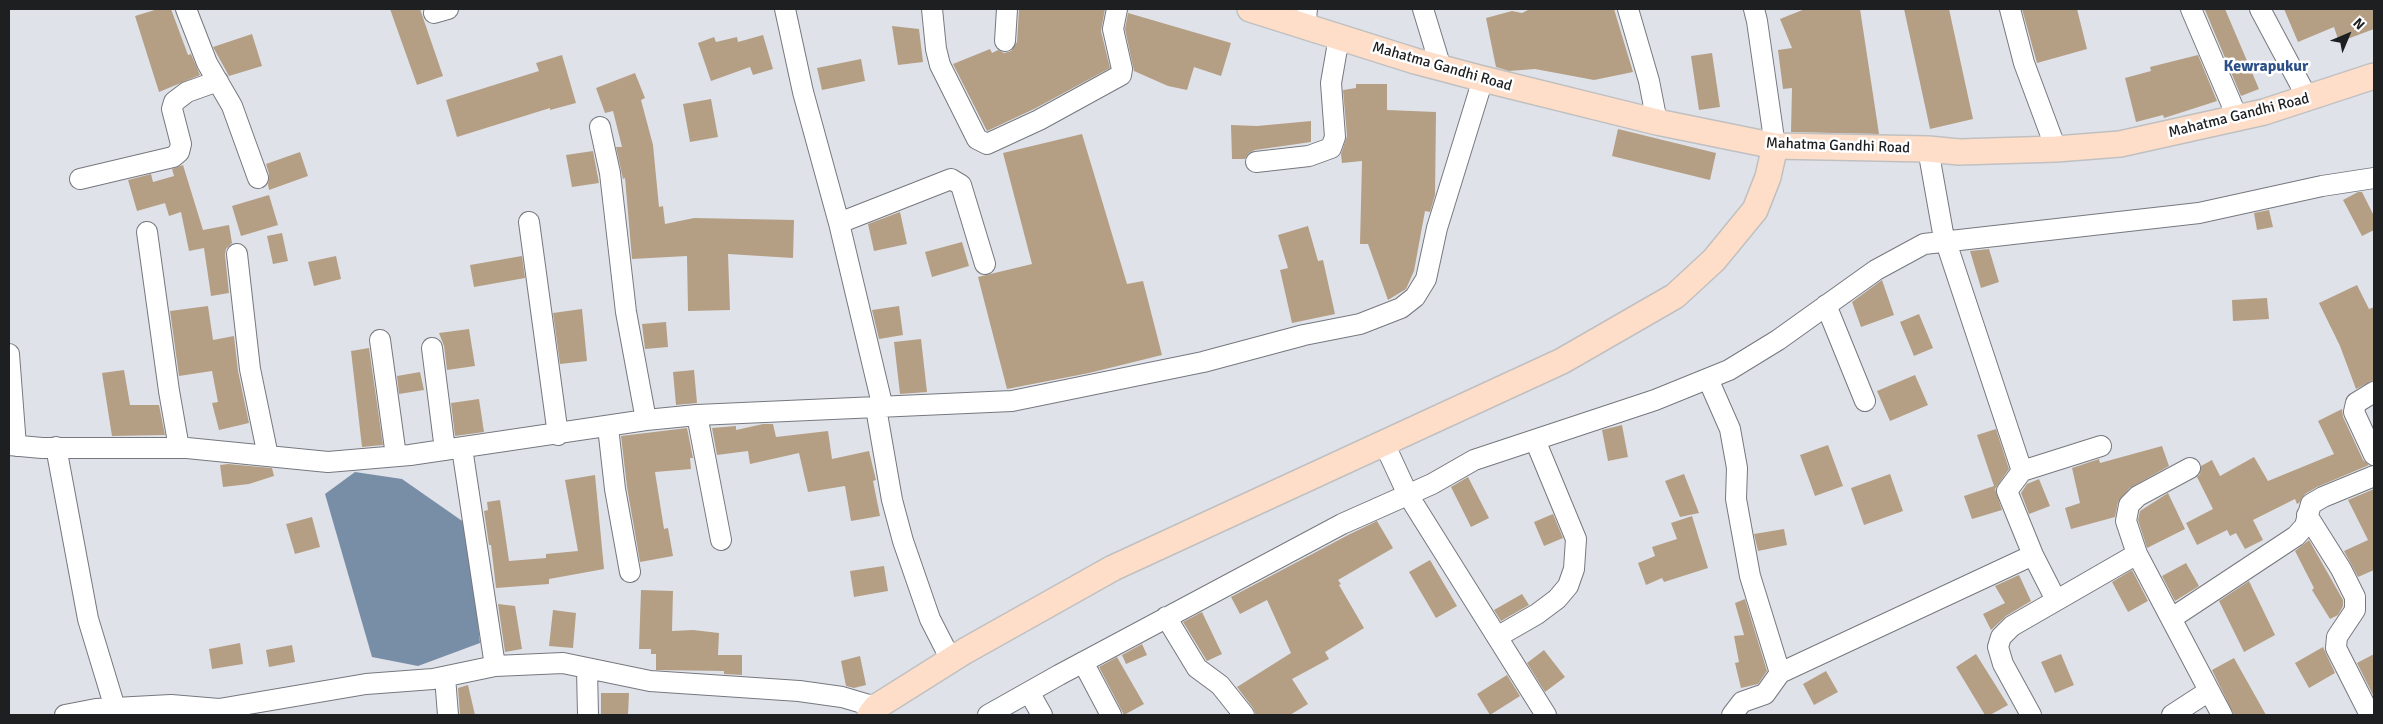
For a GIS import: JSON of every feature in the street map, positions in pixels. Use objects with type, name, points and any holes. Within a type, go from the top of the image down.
[{"type":"main road","name":"Mahatma Gandhi Road","points":[[1250,9],[1306,18],[1339,37],[1483,79],[1657,122],[1774,146],[1928,149],[1959,152],[2056,149],[2120,144],[2238,119],[2308,99],[2374,77]]},
{"type":"main road","points":[[873,711],[951,660],[1113,568],[1386,450],[1562,361],[1675,296],[1714,260],[1754,210],[1768,177],[1774,146]]},
{"type":"street","points":[[186,9],[204,55],[232,106],[258,178]]},
{"type":"street","points":[[785,9],[803,92],[838,224],[880,408],[892,500],[903,540],[930,619],[951,660]]},
{"type":"street","points":[[932,9],[936,49],[940,65],[977,139],[987,144],[1039,120],[1121,75],[1122,69],[1114,29],[1117,9]]},
{"type":"street","points":[[1005,41],[1007,9]]},
{"type":"street","points":[[1423,9],[1442,68]]},
{"type":"street","points":[[1628,9],[1649,81],[1657,122]]},
{"type":"street","points":[[1754,9],[1774,146]]},
{"type":"street","points":[[2010,9],[2024,63],[2056,149]]},
{"type":"street","points":[[2191,9],[2238,119]]},
{"type":"street","points":[[2260,9],[2308,99]]},
{"type":"street","points":[[1256,162],[1308,156],[1331,148],[1334,137],[1331,84],[1339,37]]},
{"type":"street","points":[[9,354],[12,445],[56,448],[179,448],[328,462],[453,449],[646,420],[698,415],[788,409],[880,408],[1012,401],[1203,362],[1304,335],[1360,324],[1400,308],[1415,298],[1426,278],[1436,228],[1483,79]]},
{"type":"street","points":[[80,179],[173,157],[179,152],[181,144],[172,109],[174,102],[187,92],[218,81]]},
{"type":"street","points":[[600,127],[610,173],[626,312],[646,420]]},
{"type":"street","points":[[1928,149],[1944,237],[2022,471]]},
{"type":"street","points":[[988,715],[1166,617],[1406,491],[1432,484],[1474,460],[1655,400],[1708,379],[1745,361],[1876,270],[1924,244],[1944,237],[2199,213],[2373,176]]},
{"type":"street","points":[[838,224],[951,179],[961,186],[985,264]]},
{"type":"street","points":[[529,222],[558,434]]},
{"type":"street","points":[[147,232],[169,391],[179,448]]},
{"type":"street","points":[[237,254],[250,369],[268,456]]},
{"type":"street","points":[[1826,305],[1865,401]]},
{"type":"street","points":[[380,340],[396,456]]},
{"type":"street","points":[[432,348],[494,666]]},
{"type":"street","points":[[1708,379],[1730,429],[1737,468],[1736,499],[1750,576],[1780,673]]},
{"type":"street","points":[[2374,392],[2356,402],[2354,412],[2374,455]]},
{"type":"street","points":[[698,415],[721,540]]},
{"type":"street","points":[[608,427],[615,490],[630,572]]},
{"type":"street","points":[[1497,637],[1537,614],[1557,599],[1568,586],[1574,569],[1576,539],[1535,440]]},
{"type":"street","points":[[2056,600],[2033,555],[2007,491],[2022,471],[2101,446]]},
{"type":"street","points":[[56,448],[88,619],[115,708]]},
{"type":"street","points":[[1386,450],[1406,491],[1546,715]]},
{"type":"street","points":[[2190,468],[2152,487],[2129,505],[2126,521],[2137,554],[2222,715]]},
{"type":"street","points":[[2172,618],[2296,536],[2305,526],[2311,504],[2322,497],[2374,476]]},
{"type":"street","points":[[2307,515],[2345,576],[2355,597],[2355,610],[2337,637],[2336,648],[2370,715]]},
{"type":"street","points":[[2031,715],[2003,664],[1998,647],[2001,637],[2012,626],[2137,554]]},
{"type":"street","points":[[1732,715],[1742,702],[1765,694],[1780,673],[2033,555]]},
{"type":"street","points":[[1166,617],[1197,668],[1220,685],[1244,715]]},
{"type":"street","points":[[1083,662],[1111,715]]},
{"type":"street","points":[[65,715],[96,709],[171,704],[218,709],[357,685],[445,677],[494,666],[563,663],[650,681],[799,691],[842,697],[873,711]]},
{"type":"street","points":[[588,669],[588,715]]},
{"type":"street","points":[[445,677],[448,715]]},
{"type":"street","points":[[2172,715],[2208,691]]},
{"type":"street","points":[[1030,692],[1042,715]]},
{"type":"water","points":[[355,472],[402,479],[468,525],[480,643],[418,666],[372,657],[325,494]]},
{"type":"building","points":[[158,9],[171,9],[188,55],[191,54],[200,75],[159,92],[135,16]]},
{"type":"building","points":[[390,9],[420,9],[443,76],[417,85]]},
{"type":"building","points":[[1019,9],[1105,9],[1101,31],[1110,68],[1034,109],[987,131],[953,64],[990,49],[992,53],[998,50],[1004,53],[1011,51],[1017,42]]},
{"type":"building","points":[[1530,9],[1614,9],[1633,72],[1594,80],[1535,69],[1509,71],[1496,67],[1486,18],[1512,11],[1522,13]]},
{"type":"building","points":[[1805,9],[1860,9],[1879,134],[1791,132],[1792,88],[1783,89],[1778,50],[1792,48],[1780,19]]},
{"type":"building","points":[[1904,9],[1949,9],[1973,119],[1930,129]]},
{"type":"building","points":[[2022,9],[2077,9],[2087,49],[2037,63]]},
{"type":"building","points":[[2225,9],[2259,89],[2241,96],[2205,10]]},
{"type":"building","points":[[2284,9],[2374,9],[2374,29],[2339,42],[2334,27],[2298,42]]},
{"type":"building","points":[[1128,13],[1231,43],[1221,76],[1194,67],[1187,90],[1168,86],[1134,71],[1125,29]]},
{"type":"building","points":[[892,26],[919,29],[923,62],[898,65]]},
{"type":"building","points":[[252,34],[262,66],[229,76],[213,47]]},
{"type":"building","points":[[763,35],[773,69],[753,75],[750,67],[711,81],[698,43],[714,37],[716,42],[737,37],[738,42]]},
{"type":"building","points":[[1712,53],[1720,107],[1699,110],[1691,56]]},
{"type":"building","points":[[562,55],[576,103],[550,110],[550,108],[457,137],[446,100],[539,71],[536,63]]},
{"type":"building","points":[[2198,55],[2217,101],[2164,118],[2163,115],[2136,122],[2125,78],[2151,71],[2150,67]]},
{"type":"building","points":[[861,59],[865,81],[822,90],[817,68]]},
{"type":"building","points":[[635,73],[645,98],[641,100],[653,145],[659,207],[663,206],[665,224],[694,218],[794,220],[793,258],[728,254],[730,310],[688,311],[687,256],[632,259],[625,178],[623,179],[616,147],[622,147],[613,111],[605,113],[596,88]]},
{"type":"building","points":[[1356,84],[1387,84],[1387,110],[1436,112],[1435,195],[1430,212],[1425,211],[1414,271],[1406,289],[1388,300],[1368,244],[1360,244],[1362,161],[1342,163],[1341,154],[1347,136],[1343,90],[1356,88]]},
{"type":"building","points":[[711,99],[718,137],[690,142],[683,104]]},
{"type":"building","points":[[1311,121],[1311,142],[1255,150],[1249,153],[1245,159],[1232,159],[1231,125],[1257,126]]},
{"type":"building","points":[[1618,129],[1716,153],[1710,180],[1612,156]]},
{"type":"building","points":[[1082,134],[1127,284],[1143,281],[1162,355],[1089,373],[1007,389],[978,277],[1032,264],[1003,153]]},
{"type":"building","points":[[593,151],[599,183],[572,187],[566,155]]},
{"type":"building","points":[[300,152],[308,176],[269,190],[269,174],[266,164]]},
{"type":"building","points":[[183,165],[203,230],[229,225],[232,243],[226,249],[225,255],[229,293],[211,296],[204,248],[189,251],[181,212],[169,216],[165,203],[137,211],[128,180],[151,174],[153,182],[174,176],[172,169]]},
{"type":"building","points":[[2358,192],[2362,192],[2374,216],[2374,230],[2362,236],[2343,200]]},
{"type":"building","points":[[269,195],[278,225],[241,236],[232,206]]},
{"type":"building","points":[[2269,210],[2273,227],[2257,230],[2254,213]]},
{"type":"building","points":[[900,212],[907,244],[874,251],[868,224]]},
{"type":"building","points":[[1308,226],[1318,261],[1323,260],[1335,314],[1292,323],[1280,270],[1288,268],[1278,235]]},
{"type":"building","points":[[282,233],[288,261],[273,264],[267,236]]},
{"type":"building","points":[[962,242],[969,266],[932,277],[925,252]]},
{"type":"building","points":[[1989,249],[1999,282],[1981,288],[1970,251]]},
{"type":"building","points":[[336,256],[341,279],[314,286],[308,262]]},
{"type":"building","points":[[522,256],[525,278],[474,287],[470,265]]},
{"type":"building","points":[[1882,280],[1894,315],[1861,327],[1852,302]]},
{"type":"building","points":[[2357,285],[2369,309],[2374,307],[2374,380],[2356,389],[2340,346],[2319,303]]},
{"type":"building","points":[[2267,298],[2269,319],[2233,321],[2232,300]]},
{"type":"building","points":[[208,306],[213,340],[234,336],[238,371],[249,423],[219,430],[212,403],[218,402],[212,371],[179,376],[170,311]]},
{"type":"building","points":[[899,306],[903,335],[879,339],[872,310]]},
{"type":"building","points":[[582,309],[587,361],[560,364],[553,313]]},
{"type":"building","points":[[1919,314],[1933,348],[1914,356],[1900,322]]},
{"type":"building","points":[[666,322],[668,347],[645,349],[642,324]]},
{"type":"building","points":[[469,329],[475,366],[447,370],[444,346],[439,333]]},
{"type":"building","points":[[921,339],[927,392],[900,394],[894,342]]},
{"type":"building","points":[[369,348],[383,445],[362,447],[351,351]]},
{"type":"building","points":[[124,370],[130,405],[159,405],[165,435],[112,436],[102,373]]},
{"type":"building","points":[[694,370],[697,403],[676,405],[673,372]]},
{"type":"building","points":[[420,372],[424,390],[399,394],[397,376]]},
{"type":"building","points":[[1915,375],[1928,405],[1890,421],[1877,391]]},
{"type":"building","points":[[479,399],[484,432],[455,436],[451,403]]},
{"type":"building","points":[[2342,409],[2343,417],[2363,460],[2369,465],[2317,487],[2305,494],[2297,504],[2295,499],[2253,520],[2263,540],[2245,549],[2236,533],[2230,536],[2227,530],[2197,545],[2186,523],[2213,509],[2197,477],[2200,474],[2201,466],[2212,460],[2220,476],[2254,457],[2268,481],[2334,454],[2318,421]]},
{"type":"building","points":[[763,424],[773,424],[776,437],[828,431],[832,459],[869,451],[876,480],[873,481],[880,516],[851,521],[845,486],[808,492],[799,453],[750,464],[748,451],[717,455],[712,428],[736,426],[736,430]]},
{"type":"building","points":[[1622,425],[1628,457],[1608,461],[1602,430]]},
{"type":"building","points":[[687,428],[693,458],[690,458],[691,469],[655,472],[664,529],[668,528],[673,556],[640,562],[627,487],[621,436]]},
{"type":"building","points":[[1996,429],[2009,469],[1995,489],[2002,510],[1972,519],[1964,496],[1994,486],[1977,435]]},
{"type":"building","points":[[1828,445],[1843,486],[1815,496],[1800,455]]},
{"type":"building","points":[[2162,446],[2169,466],[2130,488],[2118,502],[2115,517],[2071,529],[2065,508],[2080,503],[2072,468],[2099,459],[2100,463]]},
{"type":"building","points":[[220,465],[272,468],[274,476],[249,484],[223,487]]},
{"type":"building","points":[[1684,474],[1699,513],[1680,517],[1665,481]]},
{"type":"building","points":[[1890,474],[1903,511],[1864,525],[1851,488]]},
{"type":"building","points":[[595,475],[604,569],[549,579],[549,584],[496,588],[491,545],[489,545],[484,511],[488,510],[487,502],[500,500],[509,561],[546,558],[546,554],[578,551],[565,480]]},
{"type":"building","points":[[1468,477],[1489,518],[1471,527],[1451,487]]},
{"type":"building","points":[[2039,479],[2050,506],[2029,514],[2021,493],[2027,484]]},
{"type":"building","points":[[2374,489],[2374,570],[2358,577],[2344,551],[2368,540],[2348,500]]},
{"type":"building","points":[[2168,493],[2185,529],[2147,548],[2138,520],[2140,511]]},
{"type":"building","points":[[1553,514],[1563,538],[1544,546],[1534,522]]},
{"type":"building","points":[[1692,516],[1708,568],[1664,582],[1662,578],[1646,585],[1638,563],[1655,556],[1652,547],[1677,539],[1671,523]]},
{"type":"building","points":[[312,517],[320,547],[295,554],[286,524]]},
{"type":"building","points":[[1377,521],[1393,548],[1338,580],[1341,584],[1339,585],[1364,628],[1325,652],[1329,659],[1292,679],[1308,704],[1290,715],[1256,715],[1237,687],[1291,653],[1267,600],[1240,614],[1231,597]]},
{"type":"building","points":[[1784,529],[1787,545],[1758,551],[1754,534]]},
{"type":"building","points":[[2309,540],[2343,600],[2343,606],[2338,615],[2330,619],[2312,590],[2314,588],[2295,551]]},
{"type":"building","points":[[1430,560],[1457,606],[1436,618],[1409,572]]},
{"type":"building","points":[[2186,563],[2199,586],[2175,601],[2162,576]]},
{"type":"building","points":[[884,566],[888,591],[854,597],[850,571]]},
{"type":"building","points":[[2132,570],[2148,601],[2128,612],[2112,582]]},
{"type":"building","points":[[2019,575],[2031,601],[2006,616],[1991,630],[1983,614],[2005,603],[1995,586]]},
{"type":"building","points":[[2249,581],[2275,635],[2244,652],[2219,601]]},
{"type":"building","points":[[641,590],[673,591],[672,631],[693,630],[719,633],[718,655],[742,655],[742,675],[724,674],[724,671],[656,670],[656,654],[651,654],[651,649],[639,649]]},
{"type":"building","points":[[1522,594],[1529,605],[1501,621],[1494,610]]},
{"type":"building","points":[[1745,599],[1767,671],[1758,684],[1741,688],[1735,663],[1739,662],[1734,636],[1744,635],[1735,603]]},
{"type":"building","points":[[498,604],[515,606],[522,649],[505,652]]},
{"type":"building","points":[[553,610],[576,613],[573,648],[549,646]]},
{"type":"building","points":[[1202,612],[1222,654],[1207,661],[1183,622]]},
{"type":"building","points":[[240,643],[243,664],[212,669],[209,649]]},
{"type":"building","points":[[1142,644],[1147,655],[1126,664],[1122,655]]},
{"type":"building","points":[[292,645],[295,662],[269,667],[266,650]]},
{"type":"building","points":[[2323,647],[2335,673],[2309,688],[2295,663]]},
{"type":"building","points":[[1544,650],[1565,677],[1545,692],[1527,663]]},
{"type":"building","points":[[1976,654],[2008,705],[1990,715],[1985,715],[1956,667]]},
{"type":"building","points":[[2061,654],[2074,685],[2055,693],[2041,662]]},
{"type":"building","points":[[2374,654],[2374,697],[2357,663]]},
{"type":"building","points":[[860,656],[866,685],[854,688],[846,686],[841,661]]},
{"type":"building","points":[[1117,657],[1144,704],[1124,715],[1099,667]]},
{"type":"building","points":[[2234,658],[2266,715],[2234,715],[2212,670]]},
{"type":"building","points":[[1826,671],[1838,692],[1814,705],[1803,684]]},
{"type":"building","points":[[1507,675],[1520,696],[1490,715],[1477,694]]},
{"type":"building","points":[[468,685],[475,715],[460,715],[458,688]]},
{"type":"building","points":[[601,693],[629,693],[628,715],[601,715]]},
{"type":"district","name":"Kewrapukur","points":[[2266,67]]}]
